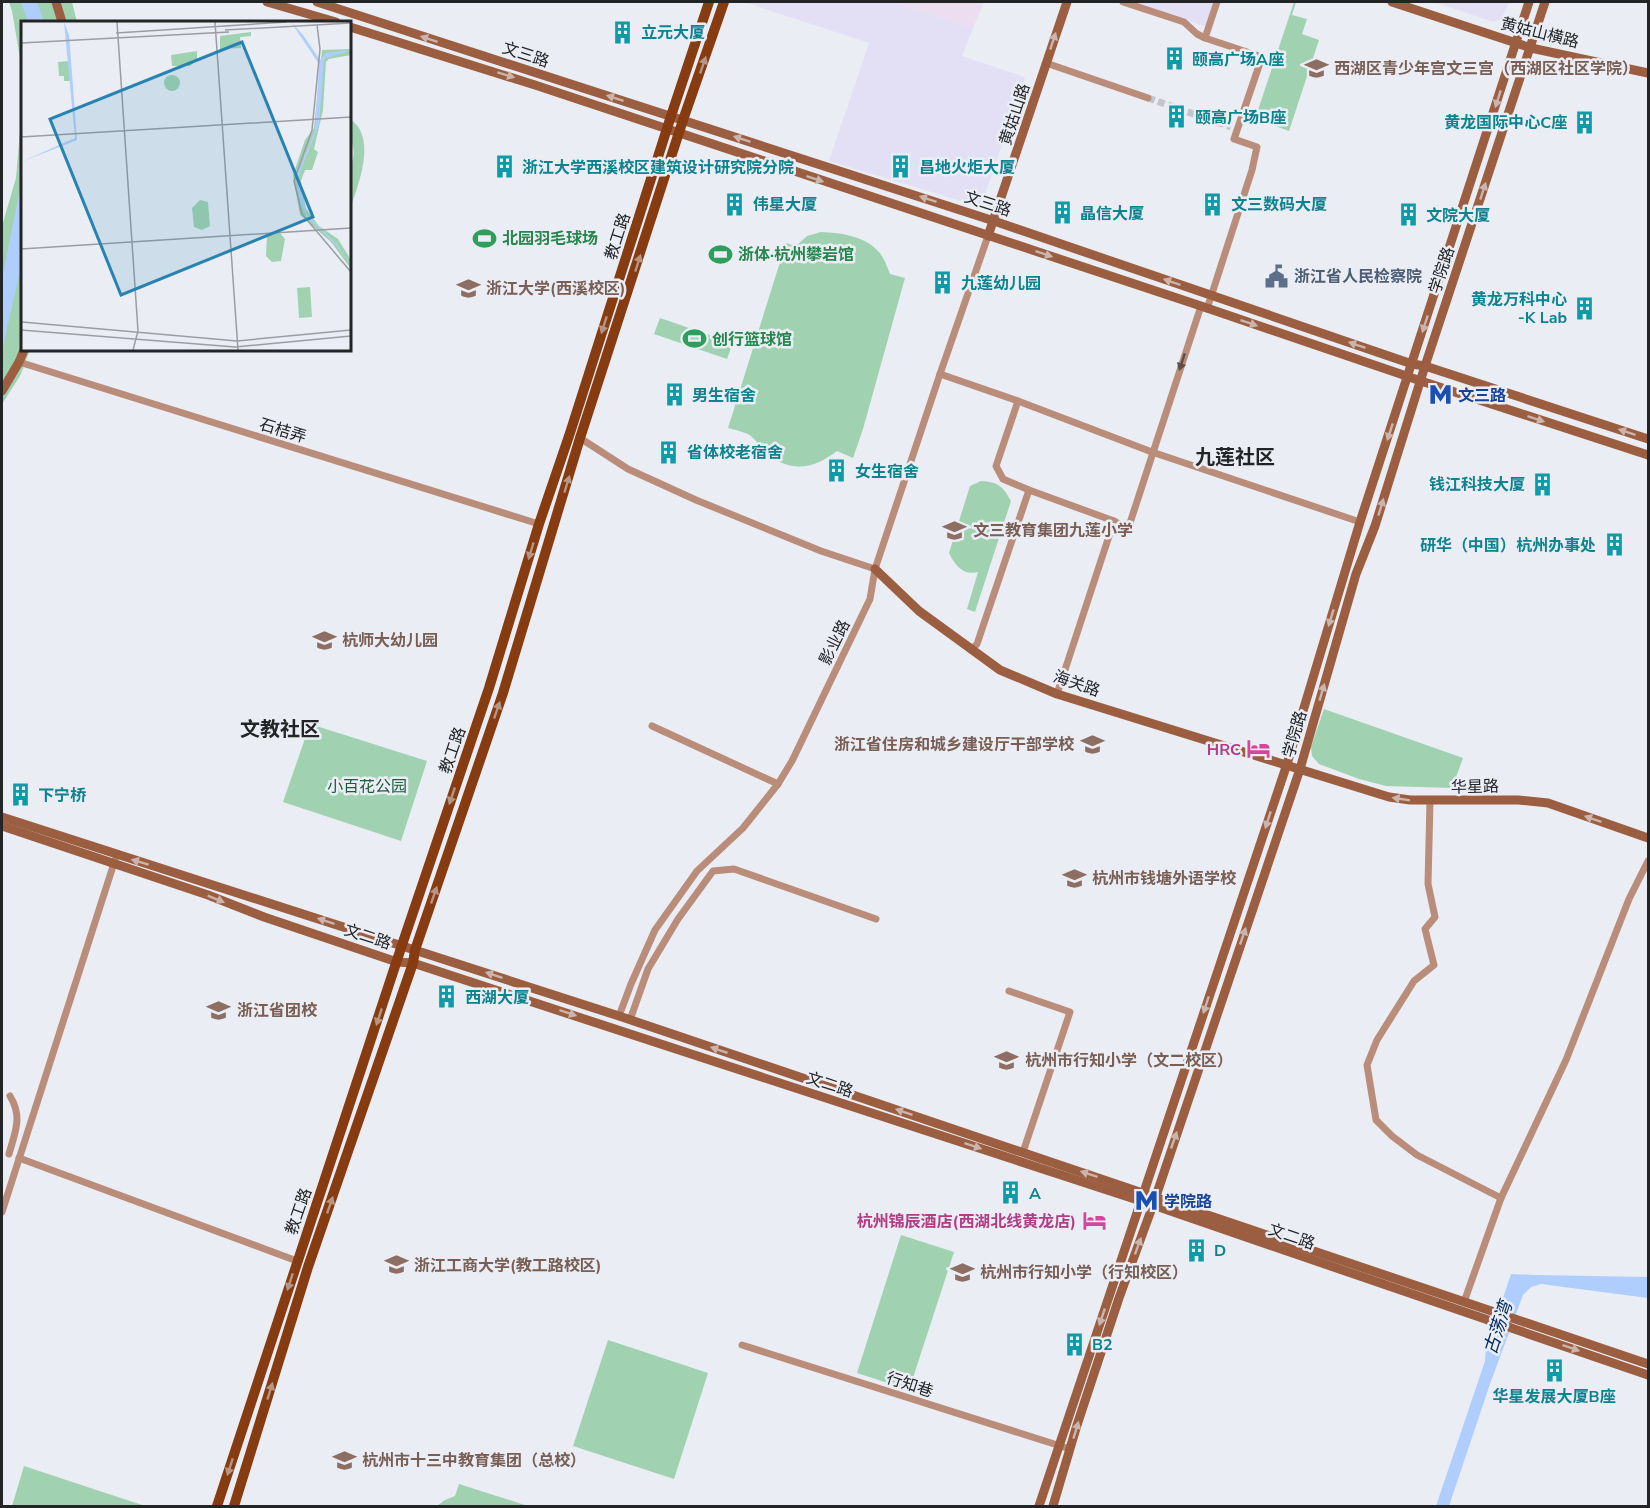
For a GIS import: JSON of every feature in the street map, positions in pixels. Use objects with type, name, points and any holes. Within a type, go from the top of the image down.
[{"type":"main road","points":[[56,2],[62,21]]},
{"type":"main road","points":[[267,2],[333,21]]},
{"type":"main road","name":"文三路","points":[[317,2],[994,221],[1412,363],[1648,439]]},
{"type":"main road","name":"教工路","points":[[217,1506],[489,688],[539,524],[710,2]]},
{"type":"main road","name":"教工路","points":[[234,1506],[308,1267],[503,693],[580,438],[683,120],[724,2]]},
{"type":"main road","name":"黄姑山路","points":[[988,236],[1066,2]]},
{"type":"main road","name":"黄姑山横路","points":[[1392,2],[1531,48],[1648,73]]},
{"type":"main road","name":"学院路","points":[[1039,1506],[1287,764],[1360,522],[1529,2]]},
{"type":"main road","name":"学院路","points":[[1053,1506],[1116,1309],[1300,769],[1356,574],[1375,526],[1425,366],[1545,2]]},
{"type":"main road","name":"文三路","points":[[351,27],[535,85],[1648,455]]},
{"type":"main road","points":[[2,391],[20,362],[24,351]]},
{"type":"main road","name":"海关路","points":[[875,569],[919,611],[1000,670],[1057,694],[1300,769]]},
{"type":"main road","name":"华星路","points":[[1300,769],[1389,797],[1410,800],[1518,800],[1548,803],[1648,838]]},
{"type":"main road","name":"文二路","points":[[2,817],[264,917],[397,962],[413,963],[1154,1200],[1464,1302],[1492,1316]]},
{"type":"main road","name":"文二路","points":[[2,826],[402,945],[1023,1152],[1143,1197]]},
{"type":"main road","name":"文二路","points":[[1154,1200],[1492,1316],[1648,1375]]},
{"type":"main road","name":"文二路","points":[[1517,1325],[1648,1364]]},
{"type":"street","points":[[1018,401],[996,466],[1002,479],[1114,521],[1128,529],[1152,452],[1204,307],[1211,295],[1252,170],[1257,147],[1234,139],[1235,128],[1262,57],[1205,38],[1184,22],[1123,2]]},
{"type":"street","points":[[1205,38],[1216,2]]},
{"type":"street","points":[[1046,63],[1148,98]]},
{"type":"street","name":"影业路","points":[[619,1016],[656,930],[697,871],[743,828],[778,784],[792,761],[870,599],[875,569],[988,236]]},
{"type":"street","name":"石桔弄","points":[[20,362],[539,524]]},
{"type":"street","points":[[940,374],[1152,452],[1360,522]]},
{"type":"street","points":[[580,438],[628,469],[696,500],[821,551],[875,569]]},
{"type":"street","points":[[971,650],[977,644],[1029,490]]},
{"type":"street","points":[[1057,694],[1114,521]]},
{"type":"street","points":[[652,726],[778,784]]},
{"type":"street","points":[[1430,801],[1428,884],[1435,917],[1425,929],[1434,965],[1414,981],[1377,1040],[1367,1065],[1371,1094],[1376,1120],[1392,1136],[1417,1155],[1501,1198]]},
{"type":"street","points":[[2,1212],[115,859]]},
{"type":"street","points":[[1464,1302],[1501,1198],[1566,1060],[1629,899],[1648,861]]},
{"type":"street","points":[[630,1020],[648,969],[678,919],[713,871],[734,869],[876,919]]},
{"type":"street","points":[[1009,991],[1070,1012],[1023,1152]]},
{"type":"street","points":[[9,1154],[18,1120],[17,1110],[10,1096]]},
{"type":"street","points":[[19,1158],[297,1261]]},
{"type":"street","name":"行知巷","points":[[742,1345],[1070,1449]]},
{"type":"shaded area","points":[[748,2],[894,2],[973,28],[962,56],[1025,77],[981,207],[829,161],[869,43]]},
{"type":"shaded area","points":[[894,2],[984,2],[973,28]]},
{"type":"shaded area","points":[[1132,2],[1216,2],[1207,27]]},
{"type":"shaded area","points":[[1434,2],[1509,2],[1502,19],[1493,22]]},
{"type":"green space","points":[[9,2],[72,2],[77,21],[21,21],[21,64]]},
{"type":"green space","points":[[1294,2],[1296,2],[1292,15],[1307,19],[1302,34],[1319,40],[1289,131],[1255,119]]},
{"type":"green space","points":[[21,120],[21,351],[30,351],[20,376],[2,404],[2,226],[16,178]]},
{"type":"green space","points":[[351,120],[358,127],[363,138],[364,162],[351,207],[351,162],[354,154]]},
{"type":"green space","points":[[821,232],[845,235],[867,242],[881,254],[890,274],[905,278],[853,458],[837,451],[820,462],[794,466],[776,460],[767,454],[749,435],[728,428],[786,243],[796,246],[807,236]]},
{"type":"green space","name":"创行篮球馆","points":[[660,318],[733,343],[727,359],[654,334]]},
{"type":"green space","points":[[981,481],[992,482],[999,486],[1011,501],[975,612],[967,609],[978,572],[964,571],[954,562],[949,553],[970,486]]},
{"type":"green space","points":[[1324,709],[1463,758],[1452,788],[1386,786],[1319,764],[1312,756],[1311,747]]},
{"type":"green space","name":"小百花公园","points":[[310,724],[427,761],[401,841],[283,802]]},
{"type":"green space","points":[[901,1235],[954,1252],[909,1390],[857,1373]]},
{"type":"green space","points":[[608,1340],[708,1373],[674,1479],[573,1446]]},
{"type":"green space","points":[[24,1466],[145,1506],[12,1506]]},
{"type":"green space","points":[[459,1484],[528,1506],[437,1506],[455,1496]]},
{"type":"water","points":[[21,2],[37,2],[44,21],[28,21]]},
{"type":"water","points":[[21,185],[21,266],[2,351],[2,279]]},
{"type":"water","name":"古荡湾","points":[[1511,1274],[1648,1277],[1648,1298],[1541,1284],[1531,1287],[1523,1295],[1449,1506],[1436,1506],[1485,1361],[1486,1348]]},
{"type":"tunnel","points":[[1148,98],[1231,127]]},
{"type":"place","name":"立元大厦","points":[[623,32]]},
{"type":"place","name":"颐高广场A座","points":[[1174,59]]},
{"type":"place","name":"西湖区青少年宫文三宫（西湖区社区学院）","points":[[1316,68]]},
{"type":"place","name":"颐高广场B座","points":[[1177,117]]},
{"type":"place","name":"黄龙国际中心C座","points":[[1585,122]]},
{"type":"place","name":"浙江大学西溪校区建筑设计研究院分院","points":[[504,167]]},
{"type":"place","name":"昌地火炬大厦","points":[[901,167]]},
{"type":"place","name":"伟星大厦","points":[[735,204]]},
{"type":"place","name":"文三数码大厦","points":[[1213,204]]},
{"type":"place","name":"晶信大厦","points":[[1062,213]]},
{"type":"place","name":"文院大厦","points":[[1408,215]]},
{"type":"place","name":"北园羽毛球场","points":[[484,238]]},
{"type":"place","name":"浙体·杭州攀岩馆","points":[[720,254]]},
{"type":"place","name":"浙江省人民检察院","points":[[1276,276]]},
{"type":"place","name":"九莲幼儿园","points":[[943,283]]},
{"type":"place","name":"浙江大学(西溪校区)","points":[[468,288]]},
{"type":"place","name":"黄龙万科中心 -K Lab","points":[[1585,308]]},
{"type":"place","name":"创行篮球馆","points":[[694,339]]},
{"type":"place","name":"男生宿舍","points":[[674,395]]},
{"type":"place","name":"文三路","points":[[1440,395]]},
{"type":"place","name":"省体校老宿舍","points":[[669,452]]},
{"type":"place","name":"女生宿舍","points":[[837,471]]},
{"type":"place","name":"钱江科技大厦","points":[[1543,484]]},
{"type":"place","name":"文三教育集团九莲小学","points":[[955,530]]},
{"type":"place","name":"研华（中国）杭州办事处","points":[[1614,545]]},
{"type":"place","name":"杭师大幼儿园","points":[[324,640]]},
{"type":"place","name":"浙江省住房和城乡建设厅干部学校","points":[[1092,744]]},
{"type":"place","name":"HRC","points":[[1259,749]]},
{"type":"place","name":"下宁桥","points":[[20,795]]},
{"type":"place","name":"杭州市钱塘外语学校","points":[[1074,878]]},
{"type":"place","name":"西湖大厦","points":[[447,997]]},
{"type":"place","name":"浙江省团校","points":[[219,1010]]},
{"type":"place","name":"杭州市行知小学（文二校区）","points":[[1007,1060]]},
{"type":"place","name":"A","points":[[1011,1193]]},
{"type":"place","name":"学院路","points":[[1146,1201]]},
{"type":"place","name":"杭州锦辰酒店(西湖北线黄龙店)","points":[[1094,1221]]},
{"type":"place","name":"D","points":[[1196,1250]]},
{"type":"place","name":"浙江工商大学(教工路校区)","points":[[396,1265]]},
{"type":"place","name":"杭州市行知小学（行知校区）","points":[[962,1272]]},
{"type":"place","name":"B2","points":[[1074,1344]]},
{"type":"place","name":"华星发展大厦B座","points":[[1554,1371]]},
{"type":"place","name":"杭州市十三中教育集团（总校）","points":[[344,1460]]},
{"type":"district","name":"九莲社区","points":[[1235,457]]},
{"type":"district","name":"文教社区","points":[[280,729]]}]
